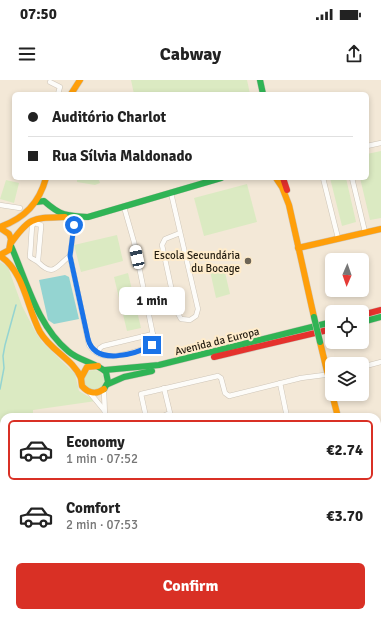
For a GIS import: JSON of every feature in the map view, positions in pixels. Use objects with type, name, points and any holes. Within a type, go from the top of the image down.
[{"type":"main road","points":[[72,92],[80,80]]},
{"type":"main road","points":[[260,80],[263,92]]},
{"type":"main road","points":[[0,227],[8,232],[11,245],[36,308],[52,335],[68,352],[105,370],[108,375],[108,384],[104,390],[90,393],[82,386],[81,378],[76,368],[54,350],[42,334],[32,316],[11,264],[0,256],[6,253],[11,245],[22,227],[30,220],[42,216],[49,211],[44,190],[46,180]]},
{"type":"main road","points":[[35,203],[42,201],[47,203],[59,214],[75,218],[88,217],[214,180]]},
{"type":"main road","points":[[277,180],[282,187],[289,205]]},
{"type":"main road","points":[[284,180],[288,194],[298,248],[314,317],[325,358]]},
{"type":"main road","points":[[0,227],[20,219],[35,203],[44,190]]},
{"type":"main road","points":[[35,203],[34,213],[53,218],[67,216]]},
{"type":"main road","points":[[298,248],[381,228]]},
{"type":"main road","points":[[369,313],[381,310]]},
{"type":"main road","points":[[369,320],[381,317]]},
{"type":"main road","name":"Avenida da Europa","points":[[105,370],[159,365],[325,324]]},
{"type":"main road","name":"Avenida da Europa","points":[[108,384],[124,377],[325,331]]},
{"type":"main road","points":[[81,378],[88,368],[98,366]]},
{"type":"main road","points":[[334,401],[337,413]]},
{"type":"street","points":[[50,82],[60,87],[59,92]]},
{"type":"street","points":[[369,146],[381,143]]},
{"type":"street","points":[[324,180],[338,238]]},
{"type":"street","points":[[353,180],[366,232]]},
{"type":"street","points":[[171,193],[198,309],[196,316],[190,320],[181,319],[176,310],[162,245],[165,239],[180,233]]},
{"type":"street","points":[[0,205],[20,208]]},
{"type":"street","points":[[75,218],[70,256],[89,344],[98,353],[107,356],[119,355],[150,347],[154,343],[134,242],[124,207]]},
{"type":"street","points":[[38,261],[41,225],[36,223],[32,226],[29,255],[32,259],[38,261],[42,267],[50,271],[56,269],[70,256]]},
{"type":"street","points":[[98,353],[100,348],[103,346],[152,334]]},
{"type":"street","points":[[369,365],[381,362]]},
{"type":"street","points":[[145,413],[141,394],[218,376],[221,378],[225,393],[227,395],[270,387],[309,376],[325,374]]},
{"type":"street","points":[[280,383],[287,413]]},
{"type":"street","points":[[164,388],[170,413]]},
{"type":"street","points":[[104,390],[104,413]]},
{"type":"street","points":[[90,393],[104,410]]},
{"type":"green space","points":[[131,80],[247,80],[250,92],[134,92]]},
{"type":"green space","points":[[381,151],[381,218],[370,220],[360,180],[369,180],[369,154]]},
{"type":"green space","points":[[6,180],[19,183],[14,203],[0,199]]},
{"type":"green space","points":[[77,180],[99,180],[100,183],[95,185],[77,182]]},
{"type":"green space","points":[[330,180],[346,180],[356,222],[342,226]]},
{"type":"green space","points":[[247,184],[257,222],[204,236],[194,198]]},
{"type":"green space","points":[[117,235],[123,261],[81,272],[74,245]]},
{"type":"green space","points":[[0,262],[8,267],[22,306],[42,342],[75,374],[79,391],[96,401],[33,410],[33,413],[0,413]]},
{"type":"green space","points":[[224,268],[230,294],[216,298],[210,271]]},
{"type":"green space","points":[[128,273],[141,328],[127,331],[114,277]]},
{"type":"green space","points":[[94,370],[101,373],[104,380],[101,387],[94,390],[87,387],[84,380],[87,373]]},
{"type":"water","points":[[65,275],[69,277],[79,319],[54,324],[48,320],[39,280]]},
{"type":"waterway","points":[[0,389],[4,368],[3,356],[5,345],[16,305]]},
{"type":"traffic: fast","points":[[260,80],[263,92]]},
{"type":"traffic: fast","points":[[36,202],[44,201],[55,210],[64,214],[88,217],[214,180]]},
{"type":"traffic: fast","points":[[11,246],[34,302],[48,329],[72,354],[106,372],[108,382],[104,389]]},
{"type":"traffic: fast","points":[[314,317],[320,342]]},
{"type":"traffic: fast","points":[[369,320],[381,317]]},
{"type":"traffic: fast","points":[[105,370],[159,365],[325,324]]},
{"type":"traffic: fast","points":[[108,384],[124,377],[152,371]]},
{"type":"traffic: slow","points":[[72,92],[80,80]]},
{"type":"traffic: slow","points":[[0,227],[17,219],[30,208],[39,195],[45,180]]},
{"type":"traffic: slow","points":[[277,180],[282,187],[289,205],[314,317]]},
{"type":"traffic: slow","points":[[11,243],[23,228],[34,220],[65,217]]},
{"type":"traffic: slow","points":[[0,228],[9,234],[11,239],[9,250],[0,255]]},
{"type":"traffic: slow","points":[[298,248],[381,229]]},
{"type":"traffic: slow","points":[[0,256],[15,271],[20,280],[40,332],[50,345],[73,365],[81,378]]},
{"type":"traffic: slow","points":[[320,342],[325,363]]},
{"type":"traffic: slow","points":[[98,366],[87,367],[81,378],[82,386],[95,393],[104,389]]},
{"type":"traffic: slow","points":[[334,401],[337,413]]},
{"type":"traffic: jam","points":[[284,180],[287,190]]},
{"type":"traffic: jam","points":[[369,313],[381,310]]},
{"type":"traffic: jam","points":[[214,357],[325,331]]},
{"type":"place","name":"Escola Secundária du Bocage","points":[[248,261]]},
{"type":"route","points":[[74,225],[70,256],[89,344],[96,352],[107,356],[119,355],[150,347],[152,345]]}]
